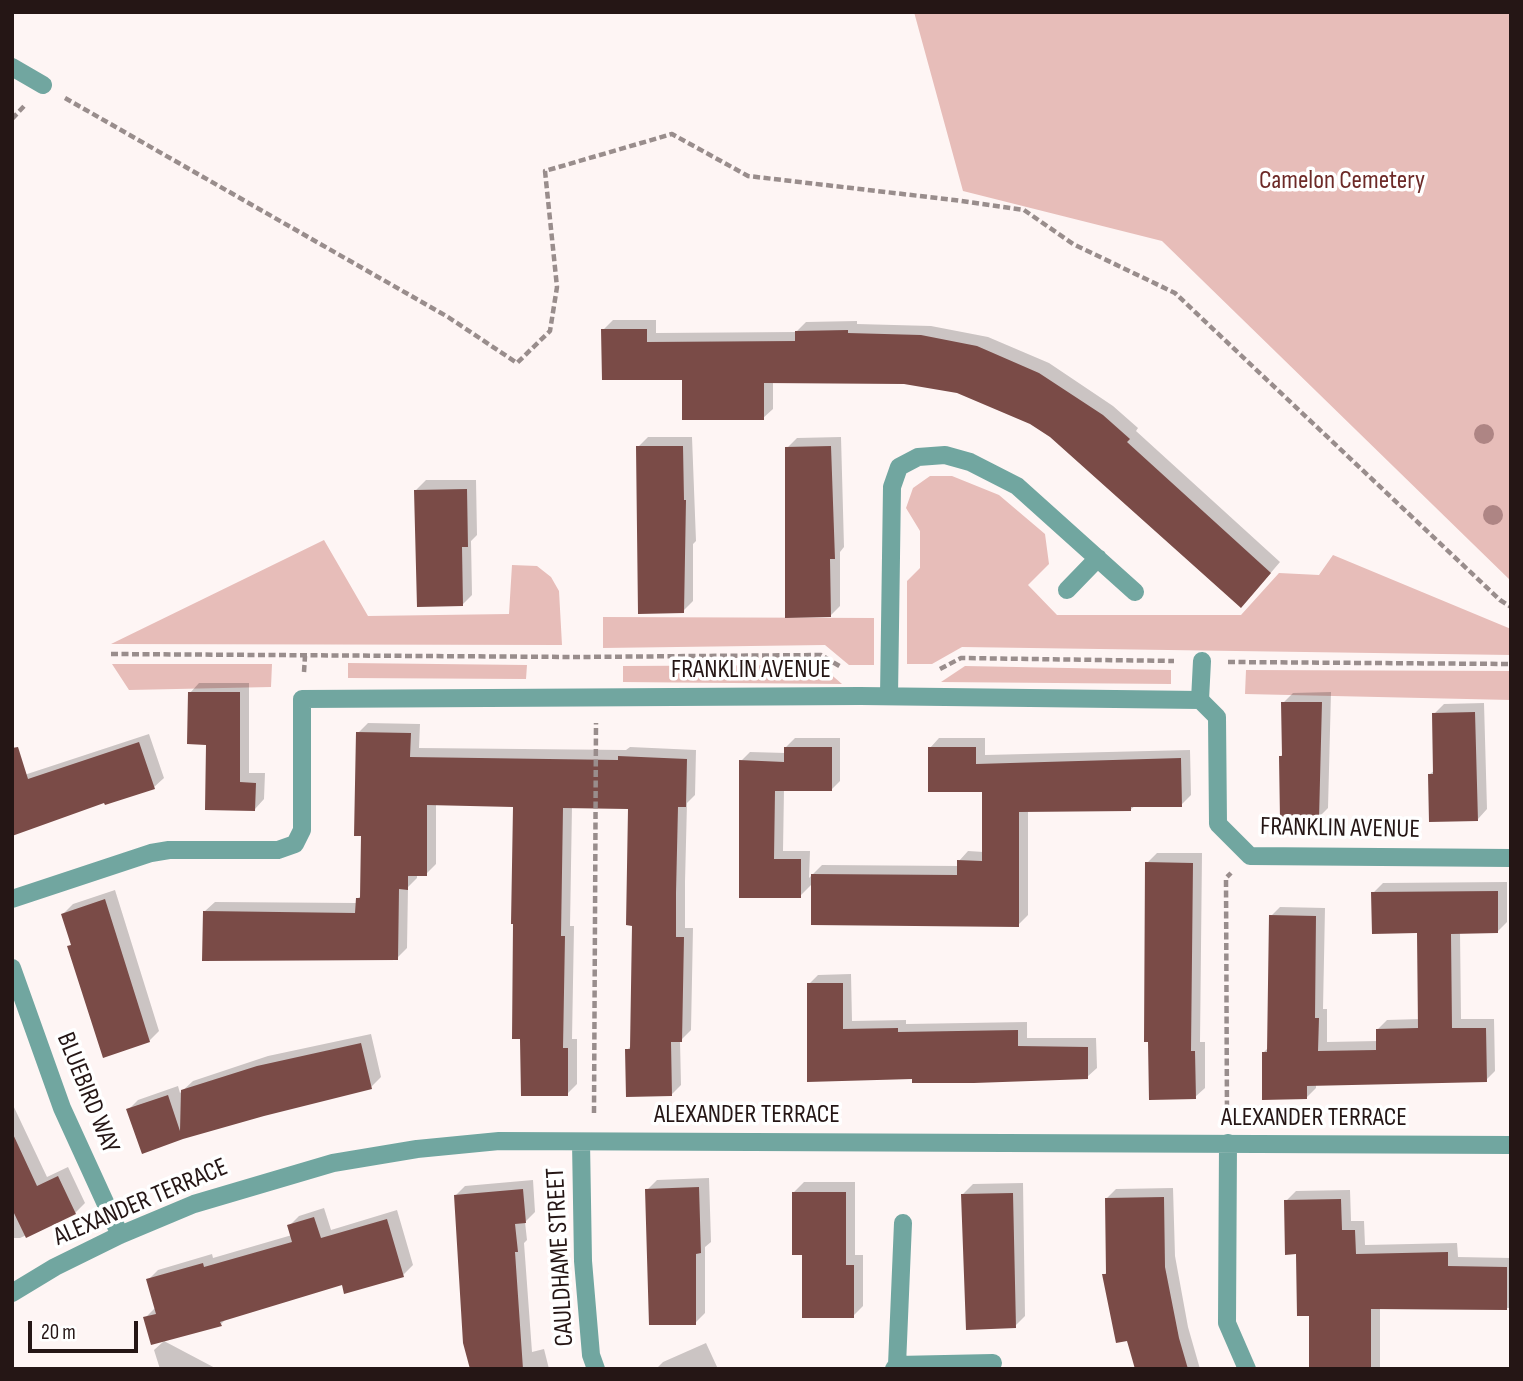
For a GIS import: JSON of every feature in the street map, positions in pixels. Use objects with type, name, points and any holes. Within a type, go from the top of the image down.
[{"type":"street","points":[[12,67],[43,85]]},
{"type":"street","points":[[889,696],[892,487],[899,467],[918,457],[944,455],[970,462],[1017,486],[1135,592]]},
{"type":"street","points":[[1067,590],[1098,558]]},
{"type":"street","points":[[1200,700],[1202,662]]},
{"type":"street","name":"FRANKLIN AVENUE","points":[[12,899],[151,853],[169,850],[278,850],[295,844],[302,830],[302,699],[889,696],[1200,700],[1217,718],[1218,824],[1250,856],[1511,858]]},
{"type":"street","name":"BLUEBIRD WAY","points":[[12,968],[62,1108],[120,1235]]},
{"type":"street","name":"ALEXANDER TERRACE","points":[[12,1293],[55,1267],[194,1203],[333,1163],[417,1149],[499,1141],[781,1140],[1511,1145]]},
{"type":"street","name":"CAULDHAME STREET","points":[[587,1142],[583,1261],[592,1354],[596,1369]]},
{"type":"street","points":[[1228,1143],[1227,1323],[1247,1369]]},
{"type":"street","points":[[903,1223],[896,1367],[993,1363]]},
{"type":"path","points":[[43,85],[448,317],[517,363],[550,331],[557,287],[545,171],[672,134],[748,176],[1024,210],[1073,244],[1175,293],[1500,600],[1511,607]]},
{"type":"path","points":[[111,654],[578,657],[821,655],[844,669]]},
{"type":"path","points":[[937,671],[961,658],[1511,664]]},
{"type":"path","points":[[587,1142],[596,698]]},
{"type":"path","points":[[1228,1143],[1226,878],[1250,856]]},
{"type":"green space","name":"Camelon Cemetery","points":[[914,12],[1511,12],[1511,581],[1162,241],[963,191]]},
{"type":"green space","points":[[930,476],[952,476],[999,495],[1045,534],[1049,564],[1028,585],[1057,615],[1241,615],[1279,573],[1319,575],[1333,555],[1511,629],[1511,655],[962,647],[932,664],[907,664],[907,581],[920,568],[920,531],[906,508],[913,488]]},
{"type":"green space","points":[[324,540],[368,616],[509,614],[512,565],[537,566],[551,577],[559,591],[562,645],[111,644]]},
{"type":"green space","points":[[603,617],[874,618],[874,665],[849,665],[825,645],[603,648]]},
{"type":"green space","points":[[348,663],[527,665],[526,679],[348,678]]},
{"type":"green space","points":[[112,664],[272,664],[271,687],[129,690]]},
{"type":"green space","points":[[820,665],[842,684],[623,682],[623,666]]},
{"type":"green space","points":[[965,666],[1171,670],[1171,684],[941,682]]},
{"type":"green space","points":[[1246,670],[1511,671],[1511,700],[1245,694]]},
{"type":"building","points":[[601,329],[647,329],[647,342],[795,341],[795,331],[848,330],[848,333],[921,335],[977,346],[1039,373],[1103,415],[1130,439],[1127,442],[1271,573],[1241,608],[1050,437],[1030,424],[957,393],[904,384],[764,383],[764,420],[682,420],[682,380],[602,380]]},
{"type":"building","points":[[636,446],[683,446],[686,500],[684,613],[638,614]]},
{"type":"building","points":[[831,446],[835,559],[830,559],[831,617],[785,618],[785,447]]},
{"type":"building","points":[[467,489],[468,547],[462,547],[463,606],[417,607],[414,490]]},
{"type":"building","points":[[188,692],[240,692],[240,782],[256,783],[255,811],[205,810],[206,745],[187,744]]},
{"type":"building","points":[[1281,702],[1322,702],[1319,819],[1280,820]]},
{"type":"building","points":[[1475,712],[1478,821],[1429,822],[1428,774],[1433,774],[1432,713]]},
{"type":"building","points":[[356,732],[411,733],[410,757],[618,760],[618,756],[687,759],[686,807],[678,807],[676,893],[676,937],[684,937],[682,1042],[671,1042],[672,1096],[626,1097],[625,1049],[630,1049],[632,926],[626,925],[628,809],[563,808],[561,936],[565,936],[563,1048],[568,1048],[568,1096],[521,1096],[520,1039],[512,1039],[513,807],[427,805],[427,876],[408,876],[408,890],[399,889],[398,960],[202,961],[203,911],[355,913],[356,898],[360,898],[361,836],[354,836]]},
{"type":"building","points":[[139,742],[155,789],[105,805],[104,803],[12,836],[12,748],[18,747],[28,779]]},
{"type":"building","points":[[784,747],[832,747],[832,791],[775,791],[774,859],[801,859],[801,898],[739,898],[739,760],[784,762]]},
{"type":"building","points":[[928,747],[976,747],[976,764],[1181,758],[1182,807],[1131,807],[1131,811],[1019,812],[1019,927],[811,925],[811,874],[957,875],[957,860],[982,861],[982,792],[928,792]]},
{"type":"building","points":[[1145,862],[1193,863],[1191,1051],[1195,1051],[1196,1099],[1149,1100],[1148,1042],[1144,1042]]},
{"type":"building","points":[[1498,891],[1498,933],[1451,934],[1452,1028],[1486,1028],[1487,1082],[1307,1086],[1307,1099],[1262,1100],[1262,1052],[1267,1052],[1269,915],[1316,916],[1315,1018],[1319,1018],[1318,1051],[1376,1050],[1376,1029],[1418,1028],[1417,933],[1372,934],[1371,892]]},
{"type":"building","points":[[105,899],[150,1042],[103,1058],[67,946],[71,945],[61,914]]},
{"type":"building","points":[[807,983],[843,983],[843,1029],[898,1028],[898,1032],[1018,1030],[1018,1046],[1088,1047],[1088,1079],[974,1083],[912,1083],[912,1079],[807,1082]]},
{"type":"building","points":[[361,1043],[372,1089],[264,1116],[183,1139],[142,1154],[126,1109],[168,1095],[180,1131],[181,1090],[257,1066]]},
{"type":"building","points":[[12,1132],[37,1186],[58,1176],[76,1214],[26,1238],[12,1209]]},
{"type":"building","points":[[699,1187],[701,1253],[696,1254],[696,1325],[649,1325],[645,1189]]},
{"type":"building","points":[[523,1189],[526,1223],[515,1224],[518,1252],[515,1252],[523,1369],[470,1369],[463,1343],[454,1195]]},
{"type":"building","points":[[792,1192],[846,1192],[846,1265],[854,1265],[854,1318],[802,1318],[802,1255],[792,1255]]},
{"type":"building","points":[[1013,1193],[1016,1328],[966,1330],[961,1194]]},
{"type":"building","points":[[1164,1197],[1165,1267],[1188,1369],[1135,1369],[1127,1341],[1116,1343],[1102,1274],[1106,1274],[1105,1198]]},
{"type":"building","points":[[1341,1199],[1342,1230],[1355,1230],[1356,1254],[1448,1252],[1448,1266],[1507,1267],[1507,1310],[1371,1309],[1371,1369],[1309,1369],[1309,1316],[1297,1316],[1296,1254],[1285,1255],[1284,1200]]},
{"type":"building","points":[[314,1217],[321,1238],[387,1219],[404,1277],[344,1294],[342,1285],[220,1322],[222,1326],[151,1345],[143,1317],[156,1314],[146,1279],[203,1263],[204,1267],[292,1242],[287,1225]]}]
